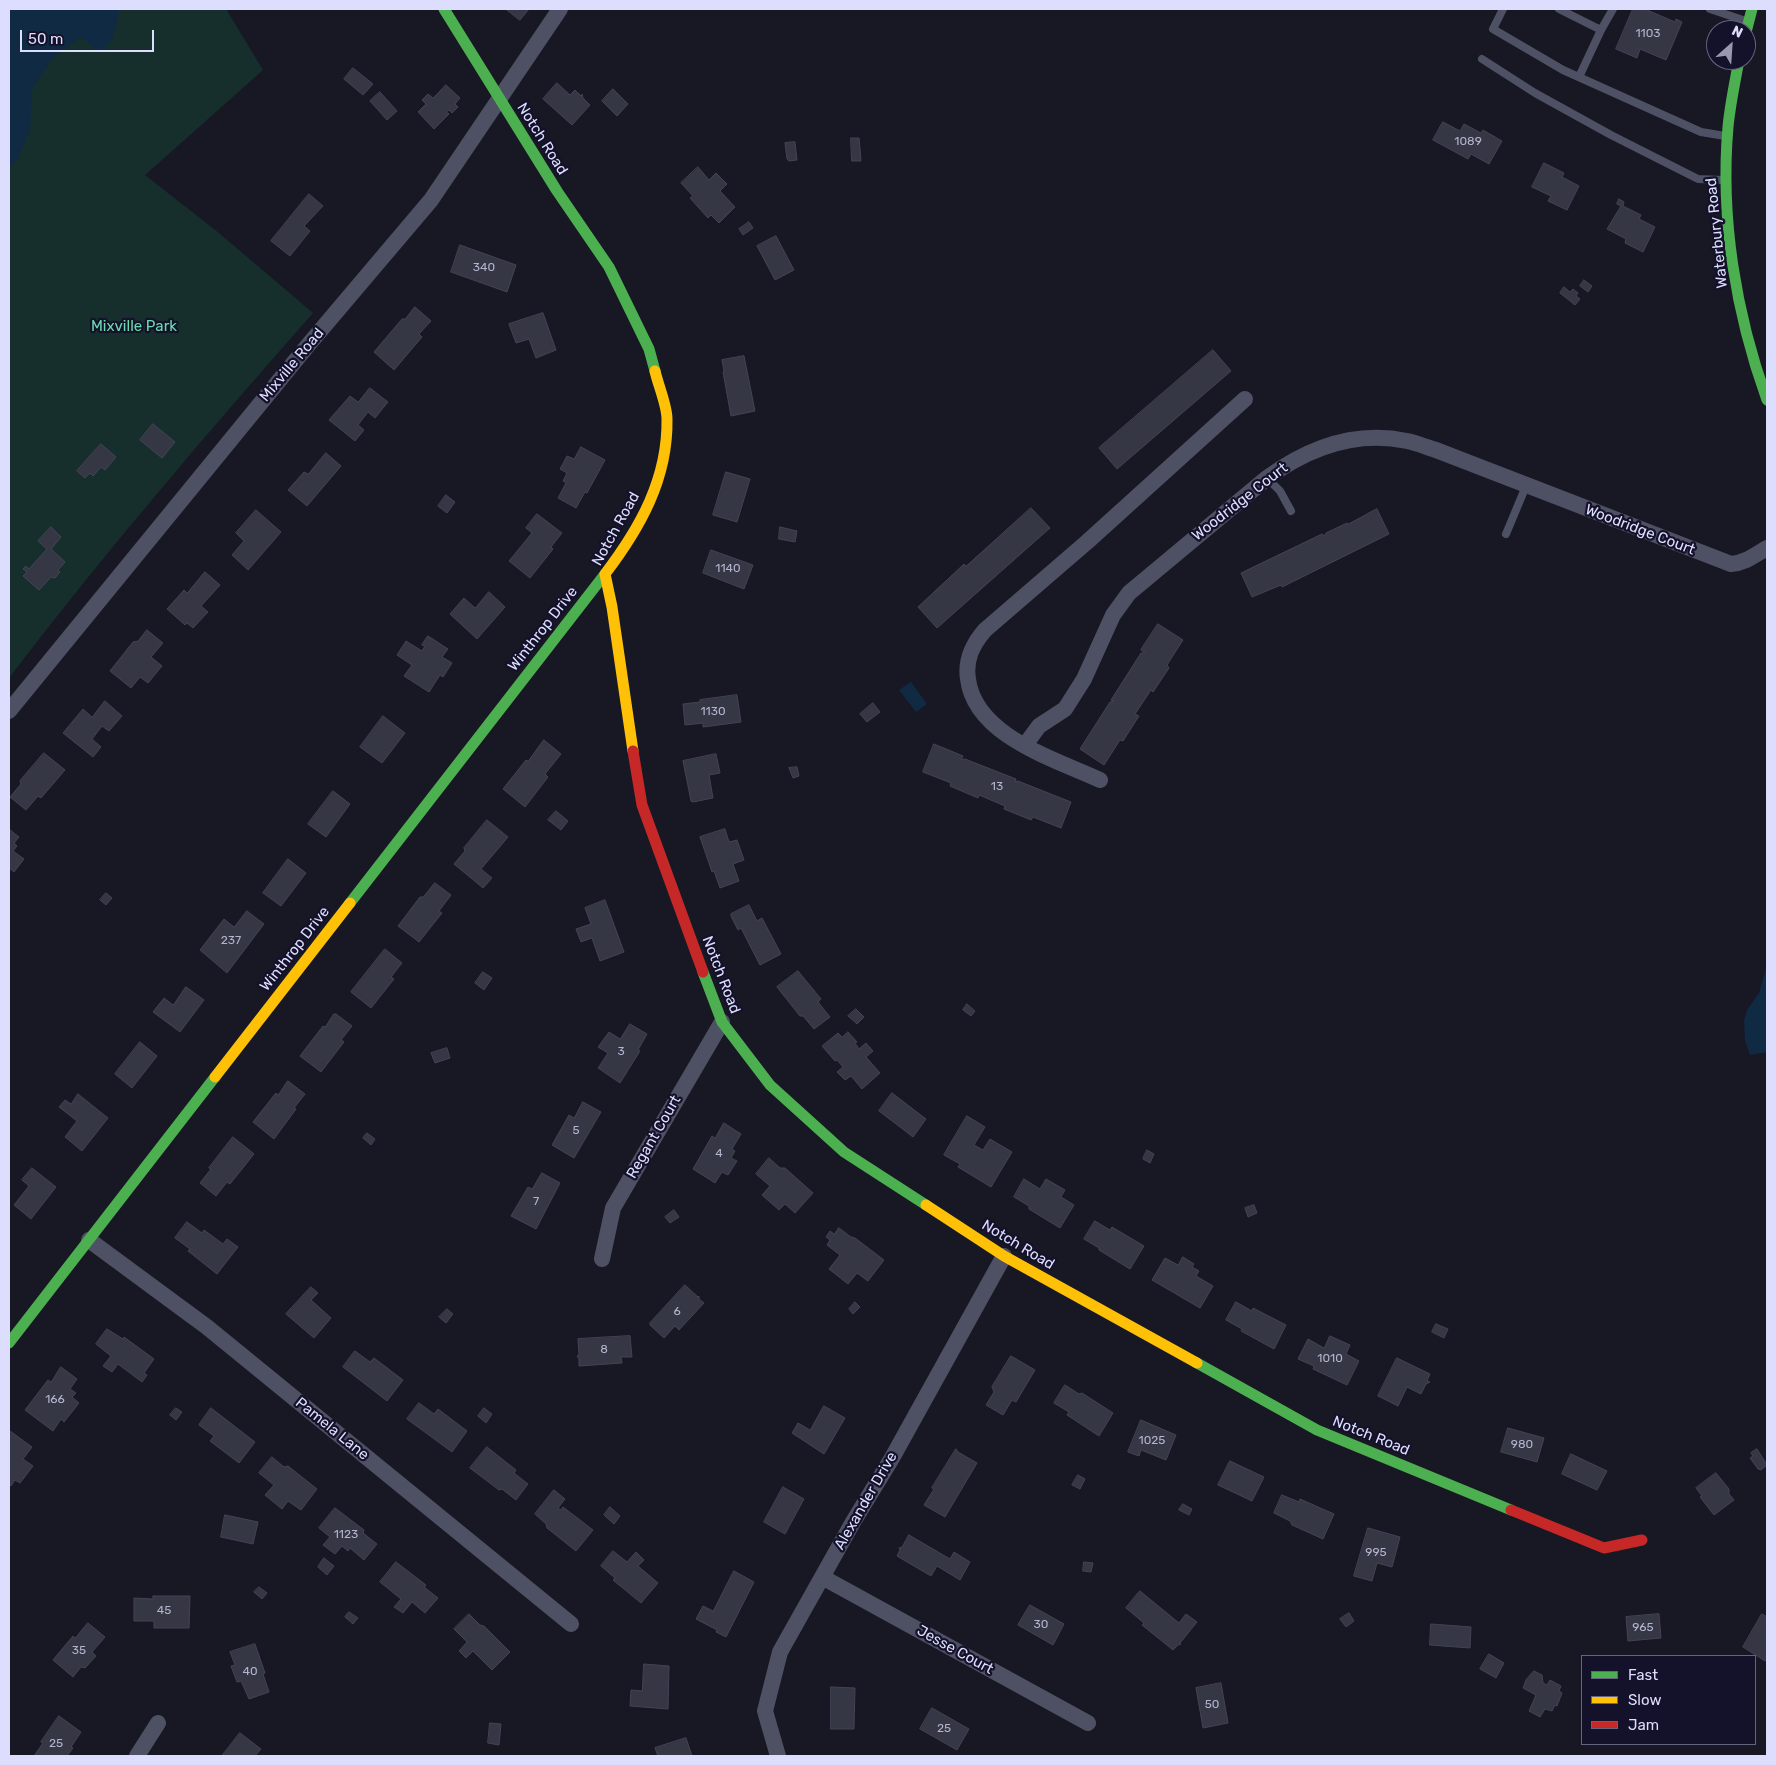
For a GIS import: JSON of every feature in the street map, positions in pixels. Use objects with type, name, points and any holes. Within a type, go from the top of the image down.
[{"type":"street","name":"Notch Road","points":[[444,9],[557,191],[609,266],[649,349],[667,418],[662,470],[644,515],[624,549],[604,574],[612,607],[625,702],[642,805],[722,1022],[770,1084],[844,1152],[1004,1256],[1317,1430],[1604,1548],[1642,1540]]},
{"type":"street","name":"Mixville Road","points":[[9,711],[296,359],[431,200],[560,9]]},
{"type":"street","name":"Waterbury Road","points":[[1737,70],[1731,99],[1727,136],[1725,180],[1729,237],[1738,298],[1755,364],[1767,400]]},
{"type":"street","points":[[1100,780],[1025,746],[999,730],[985,717],[969,688],[967,674],[970,656],[976,640],[1245,399]]},
{"type":"street","name":"Woodridge Court","points":[[1025,746],[1039,726],[1065,709],[1084,679],[1113,615],[1129,593],[1267,478],[1296,459],[1324,446],[1360,438],[1408,441],[1723,562],[1740,564],[1767,548]]},
{"type":"street","name":"Winthrop Drive","points":[[9,1342],[604,574]]},
{"type":"street","name":"Regant Court","points":[[602,1259],[613,1208],[722,1022]]},
{"type":"street","name":"Pamela Lane","points":[[89,1240],[207,1327],[571,1624]]},
{"type":"street","name":"Alexander Drive","points":[[778,1756],[765,1711],[780,1652],[892,1458],[1004,1256]]},
{"type":"street","name":"Jesse Court","points":[[822,1577],[1088,1723]]},
{"type":"street","points":[[137,1756],[158,1722]]},
{"type":"lane","points":[[1503,9],[1494,29],[1563,70],[1701,132],[1727,136]]},
{"type":"lane","points":[[1560,9],[1601,30]]},
{"type":"lane","points":[[1578,77],[1613,9]]},
{"type":"lane","points":[[1710,9],[1733,20]]},
{"type":"lane","points":[[1482,59],[1569,112],[1698,179],[1725,180]]},
{"type":"lane","points":[[1267,478],[1280,491],[1291,511]]},
{"type":"lane","points":[[1506,534],[1526,486]]},
{"type":"green space","name":"Mixville Park","points":[[9,9],[226,9],[263,70],[145,175],[219,233],[313,313],[158,493],[9,678]]},
{"type":"water","points":[[9,9],[119,10],[116,29],[112,39],[105,48],[99,52],[81,37],[53,57],[32,89],[30,130],[17,160],[9,168]]},
{"type":"water","points":[[911,682],[927,704],[916,712],[899,690]]},
{"type":"water","points":[[1767,965],[1767,1052],[1750,1055],[1745,1040],[1744,1020],[1747,1010],[1759,993]]},
{"type":"building","points":[[506,9],[529,9],[520,20]]},
{"type":"building","points":[[1633,9],[1648,9],[1675,22],[1676,19],[1682,22],[1666,60],[1640,49],[1637,58],[1616,49]]},
{"type":"building","points":[[353,68],[373,84],[363,95],[344,79]]},
{"type":"building","points":[[557,83],[570,95],[575,90],[581,96],[582,94],[583,98],[590,105],[572,125],[543,99]]},
{"type":"building","points":[[446,85],[460,98],[455,104],[458,107],[452,113],[449,110],[446,112],[449,114],[434,129],[418,112],[426,104],[422,100],[428,94],[433,98]]},
{"type":"building","points":[[613,89],[628,104],[617,116],[602,101]]},
{"type":"building","points":[[380,92],[397,111],[387,120],[370,101]]},
{"type":"building","points":[[1443,122],[1460,131],[1464,124],[1481,133],[1483,130],[1502,141],[1489,164],[1471,154],[1468,159],[1433,140]]},
{"type":"building","points":[[851,138],[859,138],[861,161],[852,161]]},
{"type":"building","points":[[795,142],[797,160],[789,161],[787,159],[785,143]]},
{"type":"building","points":[[1544,163],[1564,173],[1562,177],[1579,186],[1567,210],[1548,201],[1551,196],[1532,187]]},
{"type":"building","points":[[698,167],[709,180],[716,173],[727,184],[720,191],[735,207],[719,223],[711,215],[708,218],[690,198],[693,196],[681,183]]},
{"type":"building","points":[[309,194],[323,206],[304,226],[310,231],[290,256],[271,241]]},
{"type":"building","points":[[1619,199],[1624,202],[1623,206],[1641,215],[1639,219],[1655,227],[1643,252],[1625,243],[1626,239],[1607,229],[1621,206],[1617,204]]},
{"type":"building","points":[[749,222],[753,228],[743,235],[739,229]]},
{"type":"building","points":[[776,236],[794,270],[775,280],[757,246]]},
{"type":"building","points":[[460,245],[516,265],[507,292],[451,272]]},
{"type":"building","points":[[1584,280],[1592,286],[1588,292],[1580,286]]},
{"type":"building","points":[[1564,287],[1570,292],[1573,289],[1578,293],[1576,296],[1580,299],[1575,305],[1560,293]]},
{"type":"building","points":[[415,307],[431,321],[419,334],[422,337],[394,370],[374,352],[402,319],[405,319]]},
{"type":"building","points":[[543,313],[556,350],[536,358],[529,339],[516,343],[509,324]]},
{"type":"building","points":[[1213,350],[1231,371],[1117,469],[1099,448]]},
{"type":"building","points":[[744,356],[755,411],[731,416],[722,360]]},
{"type":"building","points":[[370,388],[388,402],[375,418],[368,412],[358,425],[364,430],[355,441],[329,420],[350,396],[358,402]]},
{"type":"building","points":[[153,424],[175,442],[162,458],[140,440]]},
{"type":"building","points":[[101,444],[116,457],[105,470],[101,467],[93,476],[90,473],[85,478],[77,471]]},
{"type":"building","points":[[581,447],[605,460],[587,493],[585,492],[576,508],[558,498],[566,483],[563,481],[567,473],[560,469],[567,456],[574,459]]},
{"type":"building","points":[[326,453],[341,466],[307,506],[288,490],[304,472],[308,474]]},
{"type":"building","points":[[726,472],[750,479],[737,522],[713,515]]},
{"type":"building","points":[[446,495],[455,502],[447,513],[438,506]]},
{"type":"building","points":[[1031,508],[1050,528],[937,628],[918,607],[964,564],[966,566]]},
{"type":"building","points":[[1377,509],[1389,534],[1282,587],[1281,585],[1252,597],[1241,573],[1322,534],[1325,536],[1326,533]]},
{"type":"building","points":[[256,510],[281,532],[248,570],[232,555],[244,541],[236,533]]},
{"type":"building","points":[[537,514],[562,533],[551,547],[553,549],[530,578],[509,561],[532,533],[526,528]]},
{"type":"building","points":[[51,527],[61,537],[51,549],[65,562],[58,570],[60,572],[55,578],[51,577],[39,590],[23,576],[27,572],[23,569],[26,566],[29,569],[47,549],[38,541]]},
{"type":"building","points":[[780,527],[797,531],[795,542],[779,539]]},
{"type":"building","points":[[711,550],[753,565],[744,589],[703,573]]},
{"type":"building","points":[[205,572],[220,585],[201,606],[208,612],[193,628],[187,623],[185,625],[167,609],[184,590],[187,593]]},
{"type":"building","points":[[489,592],[505,607],[477,639],[450,614],[464,598],[475,608]]},
{"type":"building","points":[[1158,624],[1183,640],[1167,665],[1169,668],[1135,714],[1139,716],[1123,741],[1120,740],[1104,765],[1080,749],[1110,702],[1114,701],[1111,700],[1141,653],[1145,653],[1141,650]]},
{"type":"building","points":[[147,630],[163,643],[151,657],[162,666],[148,683],[140,677],[131,688],[110,671],[133,642],[138,641]]},
{"type":"building","points":[[428,636],[448,649],[442,657],[452,663],[443,677],[440,675],[429,692],[404,676],[412,665],[397,655],[406,641],[422,651],[425,646],[422,645]]},
{"type":"building","points":[[737,695],[741,722],[703,727],[703,723],[685,725],[683,704]]},
{"type":"building","points":[[105,701],[122,716],[109,731],[102,726],[92,739],[101,747],[93,757],[63,733],[83,709],[92,717]]},
{"type":"building","points":[[873,703],[880,712],[867,722],[860,714]]},
{"type":"building","points":[[383,716],[405,733],[382,763],[360,747]]},
{"type":"building","points":[[544,740],[561,754],[545,774],[548,777],[525,807],[503,789]]},
{"type":"building","points":[[934,744],[963,756],[961,760],[965,759],[1016,779],[1015,782],[1018,781],[1071,802],[1061,828],[1033,817],[1031,820],[1004,809],[1005,806],[979,795],[978,798],[950,786],[951,783],[923,772]]},
{"type":"building","points":[[44,753],[65,770],[41,798],[38,796],[26,810],[10,797],[21,784],[20,781]]},
{"type":"building","points":[[716,754],[720,773],[709,775],[713,798],[691,801],[683,761]]},
{"type":"building","points":[[797,767],[799,776],[793,778],[789,768]]},
{"type":"building","points":[[333,791],[350,804],[326,837],[308,824]]},
{"type":"building","points":[[556,811],[568,821],[561,830],[548,820]]},
{"type":"building","points":[[487,820],[508,837],[481,869],[492,878],[483,888],[454,864],[465,851],[464,848]]},
{"type":"building","points":[[9,829],[19,837],[14,843],[17,846],[13,851],[24,859],[14,872],[9,868]]},
{"type":"building","points":[[725,829],[729,842],[737,840],[744,860],[733,864],[739,881],[720,888],[714,871],[712,872],[700,837]]},
{"type":"building","points":[[288,859],[306,873],[281,906],[263,893]]},
{"type":"building","points":[[435,883],[451,895],[439,911],[442,913],[419,942],[398,926],[420,897],[423,897]]},
{"type":"building","points":[[106,893],[112,898],[106,905],[100,900]]},
{"type":"building","points":[[605,900],[624,952],[600,961],[592,938],[581,942],[576,929],[591,924],[585,908]]},
{"type":"building","points":[[749,905],[757,921],[762,918],[781,954],[760,965],[741,928],[738,930],[731,916],[731,914]]},
{"type":"building","points":[[247,911],[264,924],[227,973],[200,950],[224,919],[234,927]]},
{"type":"building","points":[[385,949],[402,963],[391,977],[394,979],[371,1008],[351,992]]},
{"type":"building","points":[[798,971],[821,999],[818,1002],[830,1017],[814,1029],[803,1016],[800,1016],[777,987]]},
{"type":"building","points":[[483,972],[492,978],[484,990],[475,983]]},
{"type":"building","points":[[186,987],[204,1000],[180,1032],[153,1012],[164,998],[173,1005]]},
{"type":"building","points":[[967,1004],[975,1011],[971,1016],[963,1010]]},
{"type":"building","points":[[856,1009],[864,1017],[857,1024],[848,1016]]},
{"type":"building","points":[[334,1014],[352,1026],[341,1040],[344,1042],[321,1072],[300,1056]]},
{"type":"building","points":[[630,1024],[647,1034],[638,1050],[640,1051],[620,1083],[598,1068],[608,1053],[598,1047],[609,1032],[620,1039]]},
{"type":"building","points":[[848,1032],[857,1042],[855,1043],[859,1049],[866,1043],[873,1051],[866,1057],[880,1073],[862,1089],[851,1076],[845,1080],[837,1072],[843,1067],[822,1046],[838,1033],[842,1037]]},
{"type":"building","points":[[140,1042],[157,1056],[132,1088],[115,1074]]},
{"type":"building","points":[[447,1048],[450,1058],[435,1063],[431,1053]]},
{"type":"building","points":[[288,1081],[305,1094],[274,1139],[253,1122]]},
{"type":"building","points":[[892,1093],[926,1119],[913,1137],[879,1111]]},
{"type":"building","points":[[78,1094],[108,1118],[82,1151],[65,1137],[77,1121],[59,1107],[65,1100],[71,1104]]},
{"type":"building","points":[[583,1102],[601,1112],[574,1158],[552,1145],[569,1115],[574,1118]]},
{"type":"building","points":[[967,1116],[985,1127],[974,1145],[983,1150],[990,1139],[1012,1152],[991,1187],[958,1167],[960,1164],[944,1155]]},
{"type":"building","points":[[724,1123],[741,1134],[732,1149],[735,1151],[731,1158],[737,1161],[728,1175],[722,1172],[715,1183],[693,1169],[712,1136],[715,1138]]},
{"type":"building","points":[[367,1133],[375,1139],[371,1145],[363,1138]]},
{"type":"building","points":[[233,1137],[254,1154],[230,1184],[227,1182],[216,1196],[200,1183]]},
{"type":"building","points":[[1147,1150],[1154,1154],[1150,1163],[1143,1159]]},
{"type":"building","points":[[769,1158],[780,1168],[785,1168],[813,1193],[795,1213],[785,1204],[779,1210],[762,1195],[770,1186],[756,1174]]},
{"type":"building","points":[[32,1168],[56,1187],[31,1219],[14,1205],[29,1186],[22,1180]]},
{"type":"building","points":[[542,1173],[560,1183],[536,1229],[511,1216],[528,1187],[532,1189]]},
{"type":"building","points":[[1024,1179],[1040,1189],[1046,1179],[1065,1190],[1061,1197],[1074,1205],[1060,1228],[1029,1209],[1029,1206],[1014,1197]]},
{"type":"building","points":[[1254,1205],[1257,1213],[1248,1217],[1245,1208]]},
{"type":"building","points":[[674,1210],[679,1217],[670,1223],[665,1217]]},
{"type":"building","points":[[1095,1221],[1110,1230],[1112,1227],[1144,1246],[1130,1269],[1084,1239]]},
{"type":"building","points":[[187,1222],[202,1233],[204,1230],[223,1244],[227,1239],[238,1247],[217,1274],[175,1238]]},
{"type":"building","points":[[839,1228],[884,1260],[868,1281],[857,1273],[848,1284],[829,1269],[840,1255],[827,1245],[830,1240],[826,1237],[830,1231],[834,1234]]},
{"type":"building","points":[[1183,1257],[1194,1264],[1192,1267],[1199,1271],[1196,1276],[1213,1286],[1200,1308],[1152,1280],[1165,1258],[1178,1265]]},
{"type":"building","points":[[685,1285],[699,1296],[699,1299],[704,1303],[679,1330],[675,1326],[664,1338],[650,1323]]},
{"type":"building","points":[[311,1287],[318,1293],[311,1300],[331,1318],[314,1338],[286,1314]]},
{"type":"building","points":[[855,1302],[860,1307],[853,1314],[849,1309]]},
{"type":"building","points":[[1236,1302],[1252,1311],[1253,1308],[1286,1325],[1274,1349],[1241,1331],[1242,1329],[1226,1320]]},
{"type":"building","points":[[447,1309],[453,1314],[446,1323],[439,1317]]},
{"type":"building","points":[[1436,1324],[1448,1329],[1444,1338],[1432,1332]]},
{"type":"building","points":[[107,1329],[123,1339],[124,1337],[154,1359],[144,1373],[147,1375],[142,1382],[118,1364],[112,1372],[103,1366],[111,1356],[96,1344]]},
{"type":"building","points":[[630,1336],[632,1357],[621,1357],[622,1363],[579,1366],[577,1356],[579,1355],[578,1339]]},
{"type":"building","points":[[1330,1336],[1350,1345],[1346,1354],[1359,1361],[1347,1385],[1313,1369],[1314,1366],[1298,1359],[1308,1339],[1324,1348]]},
{"type":"building","points":[[355,1351],[370,1362],[374,1358],[403,1380],[387,1401],[343,1367]]},
{"type":"building","points":[[1011,1356],[1035,1370],[1016,1402],[1012,1400],[1003,1415],[986,1405],[994,1392],[992,1387]]},
{"type":"building","points":[[1397,1358],[1430,1374],[1427,1381],[1430,1382],[1426,1384],[1421,1394],[1407,1387],[1398,1406],[1378,1396]]},
{"type":"building","points":[[61,1367],[77,1379],[70,1389],[76,1393],[72,1397],[79,1403],[64,1422],[61,1419],[53,1431],[25,1410],[48,1380],[51,1382]]},
{"type":"building","points":[[1065,1385],[1079,1394],[1082,1393],[1113,1413],[1099,1436],[1067,1415],[1069,1412],[1054,1403]]},
{"type":"building","points":[[419,1403],[434,1414],[438,1409],[467,1431],[452,1452],[407,1419]]},
{"type":"building","points":[[824,1406],[845,1418],[824,1454],[792,1433],[798,1423],[810,1430]]},
{"type":"building","points":[[176,1408],[182,1412],[176,1420],[170,1415]]},
{"type":"building","points":[[211,1408],[255,1442],[239,1463],[210,1441],[214,1436],[199,1425]]},
{"type":"building","points":[[484,1408],[492,1414],[486,1423],[478,1416]]},
{"type":"building","points":[[1141,1420],[1176,1435],[1166,1460],[1141,1450],[1139,1456],[1128,1452]]},
{"type":"building","points":[[1508,1428],[1544,1438],[1537,1462],[1501,1452]]},
{"type":"building","points":[[10,1431],[32,1447],[23,1459],[33,1466],[20,1483],[15,1480],[11,1486],[9,1484]]},
{"type":"building","points":[[487,1447],[516,1470],[514,1473],[528,1484],[516,1500],[470,1468]]},
{"type":"building","points":[[956,1449],[977,1463],[945,1517],[924,1505]]},
{"type":"building","points":[[1757,1449],[1767,1465],[1761,1470],[1758,1469],[1750,1458],[1753,1456],[1751,1453]]},
{"type":"building","points":[[1571,1454],[1607,1471],[1597,1490],[1562,1474]]},
{"type":"building","points":[[272,1457],[284,1467],[288,1466],[317,1489],[301,1510],[288,1501],[282,1509],[265,1495],[274,1485],[259,1473]]},
{"type":"building","points":[[1230,1461],[1264,1477],[1252,1501],[1218,1485]]},
{"type":"building","points":[[1716,1473],[1729,1489],[1729,1494],[1734,1500],[1714,1515],[1700,1497],[1702,1496],[1696,1488]]},
{"type":"building","points":[[1078,1475],[1085,1479],[1080,1489],[1072,1485]]},
{"type":"building","points":[[783,1487],[804,1499],[785,1534],[764,1522]]},
{"type":"building","points":[[554,1490],[565,1499],[558,1508],[561,1510],[563,1507],[593,1530],[576,1551],[547,1528],[546,1524],[535,1514]]},
{"type":"building","points":[[1282,1495],[1299,1502],[1300,1499],[1334,1514],[1323,1539],[1292,1525],[1290,1521],[1274,1513]]},
{"type":"building","points":[[1183,1504],[1192,1509],[1189,1515],[1179,1510]]},
{"type":"building","points":[[610,1507],[620,1516],[614,1524],[604,1515]]},
{"type":"building","points":[[335,1508],[364,1530],[363,1533],[377,1544],[364,1560],[350,1548],[348,1551],[342,1546],[335,1554],[323,1545],[330,1537],[319,1528]]},
{"type":"building","points":[[225,1515],[258,1522],[253,1544],[221,1537]]},
{"type":"building","points":[[1368,1528],[1400,1537],[1392,1567],[1377,1563],[1372,1581],[1354,1576]]},
{"type":"building","points":[[909,1535],[950,1559],[954,1552],[970,1562],[960,1580],[937,1566],[931,1576],[897,1556],[899,1548],[902,1547]]},
{"type":"building","points":[[613,1551],[627,1562],[636,1552],[644,1560],[638,1566],[658,1583],[641,1603],[613,1580],[615,1578],[601,1566]]},
{"type":"building","points":[[324,1558],[334,1566],[327,1575],[318,1567]]},
{"type":"building","points":[[396,1562],[426,1585],[424,1587],[438,1598],[425,1613],[412,1602],[403,1613],[394,1607],[401,1599],[380,1582]]},
{"type":"building","points":[[1084,1562],[1093,1563],[1091,1572],[1083,1571]]},
{"type":"building","points":[[734,1571],[754,1582],[726,1637],[696,1619],[703,1606],[713,1611]]},
{"type":"building","points":[[259,1587],[267,1593],[262,1599],[254,1592]]},
{"type":"building","points":[[1140,1591],[1179,1623],[1186,1614],[1197,1622],[1181,1644],[1173,1650],[1142,1625],[1144,1623],[1126,1608]]},
{"type":"building","points":[[153,1596],[190,1596],[189,1628],[154,1628],[154,1621],[134,1621],[134,1598],[153,1599]]},
{"type":"building","points":[[1030,1605],[1064,1624],[1053,1645],[1018,1625]]},
{"type":"building","points":[[349,1612],[358,1618],[353,1624],[345,1617]]},
{"type":"building","points":[[1349,1613],[1354,1621],[1346,1627],[1340,1619]]},
{"type":"building","points":[[469,1614],[510,1652],[492,1670],[473,1651],[466,1658],[459,1651],[467,1642],[454,1629]]},
{"type":"building","points":[[1659,1614],[1661,1638],[1628,1641],[1626,1617]]},
{"type":"building","points":[[1762,1614],[1767,1617],[1767,1657],[1765,1661],[1743,1647]]},
{"type":"building","points":[[88,1623],[105,1637],[92,1652],[96,1656],[85,1668],[81,1667],[73,1677],[53,1660],[73,1636],[75,1638]]},
{"type":"building","points":[[1431,1624],[1471,1627],[1470,1648],[1430,1645]]},
{"type":"building","points":[[255,1644],[269,1692],[249,1699],[241,1681],[237,1682],[231,1666],[235,1665],[230,1652]]},
{"type":"building","points":[[1489,1654],[1504,1663],[1496,1678],[1480,1669]]},
{"type":"building","points":[[644,1664],[669,1666],[668,1709],[630,1706],[631,1690],[642,1691]]},
{"type":"building","points":[[1534,1671],[1542,1675],[1543,1683],[1547,1685],[1550,1680],[1561,1686],[1559,1691],[1562,1693],[1557,1706],[1555,1705],[1552,1711],[1545,1709],[1540,1717],[1529,1711],[1536,1695],[1523,1688],[1526,1680]]},
{"type":"building","points":[[1221,1683],[1228,1723],[1203,1728],[1196,1688]]},
{"type":"building","points":[[831,1687],[855,1688],[854,1729],[831,1729]]},
{"type":"building","points":[[932,1708],[969,1729],[957,1750],[920,1729]]},
{"type":"building","points":[[59,1716],[81,1732],[71,1747],[73,1748],[67,1756],[34,1756],[43,1743],[41,1742]]},
{"type":"building","points":[[490,1723],[501,1724],[499,1745],[488,1743]]},
{"type":"building","points":[[240,1733],[261,1749],[255,1756],[222,1756]]},
{"type":"building","points":[[686,1738],[692,1756],[658,1756],[655,1748]]},
{"type":"traffic: fast","points":[[444,9],[557,191],[609,267],[649,349],[655,371]]},
{"type":"traffic: fast","points":[[1749,20],[1752,9]]},
{"type":"traffic: fast","points":[[1737,70],[1731,102],[1726,162],[1729,231],[1739,300],[1756,367],[1767,400]]},
{"type":"traffic: fast","points":[[350,903],[605,574]]},
{"type":"traffic: fast","points":[[703,972],[722,1022],[770,1085],[844,1152],[926,1205]]},
{"type":"traffic: fast","points":[[9,1343],[215,1077]]},
{"type":"traffic: fast","points":[[1197,1363],[1317,1430],[1511,1510]]},
{"type":"traffic: slow","points":[[633,751],[612,607],[605,574],[630,539],[650,502],[663,462],[667,413],[655,371]]},
{"type":"traffic: slow","points":[[215,1077],[350,903]]},
{"type":"traffic: slow","points":[[926,1205],[1004,1256],[1197,1363]]},
{"type":"traffic: jam","points":[[633,751],[642,805],[703,972]]},
{"type":"traffic: jam","points":[[1511,1510],[1604,1548],[1642,1540]]}]
